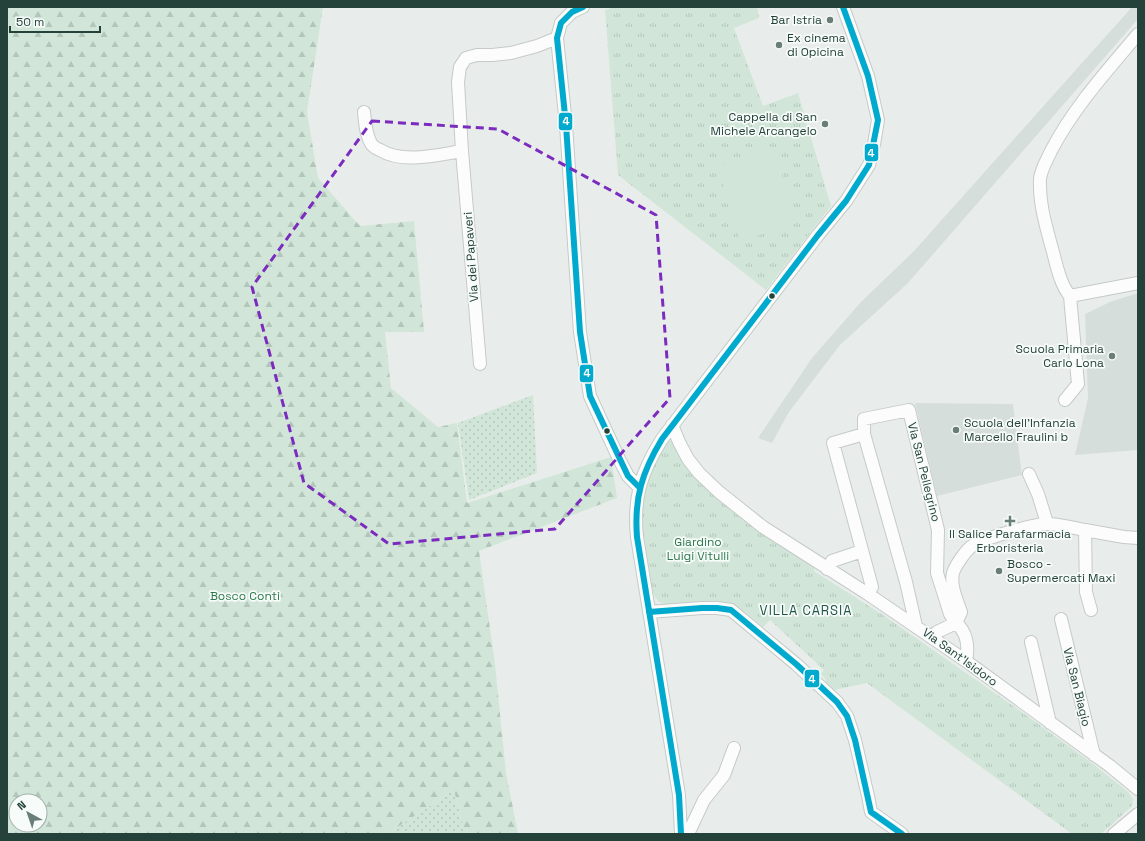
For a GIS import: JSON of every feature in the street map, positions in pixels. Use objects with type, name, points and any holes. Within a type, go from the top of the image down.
[{"type":"street","points":[[583,7],[572,12],[561,23],[557,38],[566,125],[580,332],[590,396],[622,465],[628,476],[639,487]]},
{"type":"street","points":[[681,834],[678,795],[636,522],[639,487],[644,470],[652,454],[672,425],[818,235],[846,201],[868,165],[874,144],[878,120],[868,76],[843,7]]},
{"type":"street","points":[[1065,400],[1078,384],[1070,296],[1066,291],[1057,267],[1044,220],[1040,202],[1040,178],[1056,142],[1071,117],[1092,88],[1138,34]]},
{"type":"street","name":"Via dei Papaveri","points":[[480,364],[462,151],[458,82],[460,67],[466,58],[477,55],[512,53],[537,46],[557,38]]},
{"type":"street","points":[[364,112],[366,130],[372,146],[385,154],[397,157],[418,157],[462,151]]},
{"type":"street","points":[[1070,296],[1138,282]]},
{"type":"street","name":"Via San Pellegrino","points":[[864,434],[864,419],[908,410],[938,530],[937,573],[950,614],[956,623]]},
{"type":"street","name":"Via Sant'Isidoro","points":[[672,425],[685,453],[699,473],[763,527],[916,626],[966,661],[1128,780],[1138,789]]},
{"type":"street","points":[[868,594],[872,587],[833,444],[864,434],[906,582],[916,626]]},
{"type":"street","points":[[1029,474],[1038,494],[1047,523]]},
{"type":"street","points":[[931,637],[956,623],[961,612],[953,588],[953,573],[966,552],[973,545],[986,539],[1022,528],[1047,523],[1124,537],[1138,538]]},
{"type":"street","points":[[1085,530],[1086,592],[1091,610]]},
{"type":"street","points":[[827,569],[832,561],[862,552]]},
{"type":"street","points":[[649,612],[702,608],[731,610],[796,664],[837,702],[847,716],[855,740],[871,812],[902,834]]},
{"type":"street","name":"Via San Biagio","points":[[1061,619],[1094,755]]},
{"type":"street","points":[[956,623],[962,628],[966,641],[968,650],[966,661]]},
{"type":"street","points":[[1032,642],[1050,723]]},
{"type":"street","points":[[688,834],[704,800],[724,774],[734,748]]},
{"type":"street","points":[[1114,834],[1128,828],[1138,814]]},
{"type":"highlighted area","points":[[372,121],[498,129],[656,215],[670,398],[555,529],[389,544],[304,483],[252,287]]},
{"type":"shaded area","points":[[1132,7],[1138,7],[1138,19],[908,283],[840,345],[789,412],[772,443],[758,438],[812,358],[861,302],[914,251]]},
{"type":"shaded area","name":"Scuola Primaria Carlo Lona","points":[[1138,293],[1138,450],[1075,455],[1088,398],[1085,314],[1110,302]]},
{"type":"shaded area","points":[[915,403],[1013,404],[1022,475],[937,496]]},
{"type":"green space","name":"Bosco Conti","points":[[7,7],[323,7],[307,112],[318,178],[360,226],[414,221],[424,332],[385,332],[391,388],[438,427],[457,423],[467,503],[611,457],[617,498],[479,551],[495,664],[506,773],[518,834],[465,834],[454,790],[387,834],[7,834]]},
{"type":"green space","points":[[615,7],[757,7],[759,18],[734,28],[763,106],[798,93],[831,206],[766,290],[618,175],[605,10]]},
{"type":"green space","points":[[774,148],[797,223],[740,241],[717,166]]},
{"type":"green space","points":[[533,395],[537,473],[469,500],[458,423]]},
{"type":"green space","name":"Giardino Luigi Vitulli","points":[[668,441],[671,441],[695,477],[762,533],[815,568],[814,571],[883,615],[1092,763],[1128,792],[1133,799],[1132,806],[1101,834],[1072,834],[867,683],[834,690],[825,682],[826,680],[821,674],[824,670],[770,620],[763,627],[745,612],[733,605],[667,605],[659,601],[651,589],[648,577],[642,530],[642,502],[643,493],[652,465],[658,453]]},
{"type":"green space","points":[[454,790],[465,834],[387,834]]},
{"type":"transit line","name":"4","points":[[583,7],[572,12],[561,23],[557,38],[566,125],[580,332],[590,396],[628,476],[639,487]]},
{"type":"transit line","name":"4","points":[[681,834],[679,795],[637,537],[636,523],[638,498],[649,463],[662,439],[818,235],[846,201],[869,165],[878,120],[868,76],[843,7]]},
{"type":"transit line","name":"4","points":[[649,612],[702,608],[731,610],[796,664],[837,702],[847,716],[855,740],[871,812],[902,834]]},
{"type":"place","name":"Bar Istria","points":[[830,20]]},
{"type":"place","name":"Ex cinema di Opicina","points":[[779,45]]},
{"type":"place","name":"Cappella di San Michele Arcangelo","points":[[825,124]]},
{"type":"place","name":"Scuola Primaria Carlo Lona","points":[[1112,356]]},
{"type":"place","name":"Scuola dell'Infanzia Marcello Fraulini b","points":[[956,430]]},
{"type":"place","name":"Il Salice Parafarmacia Erboristeria","points":[[1010,521]]},
{"type":"place","name":"Bosco - Supermercati Maxi","points":[[999,571]]},
{"type":"district","name":"VILLA CARSIA","points":[[806,610]]}]
